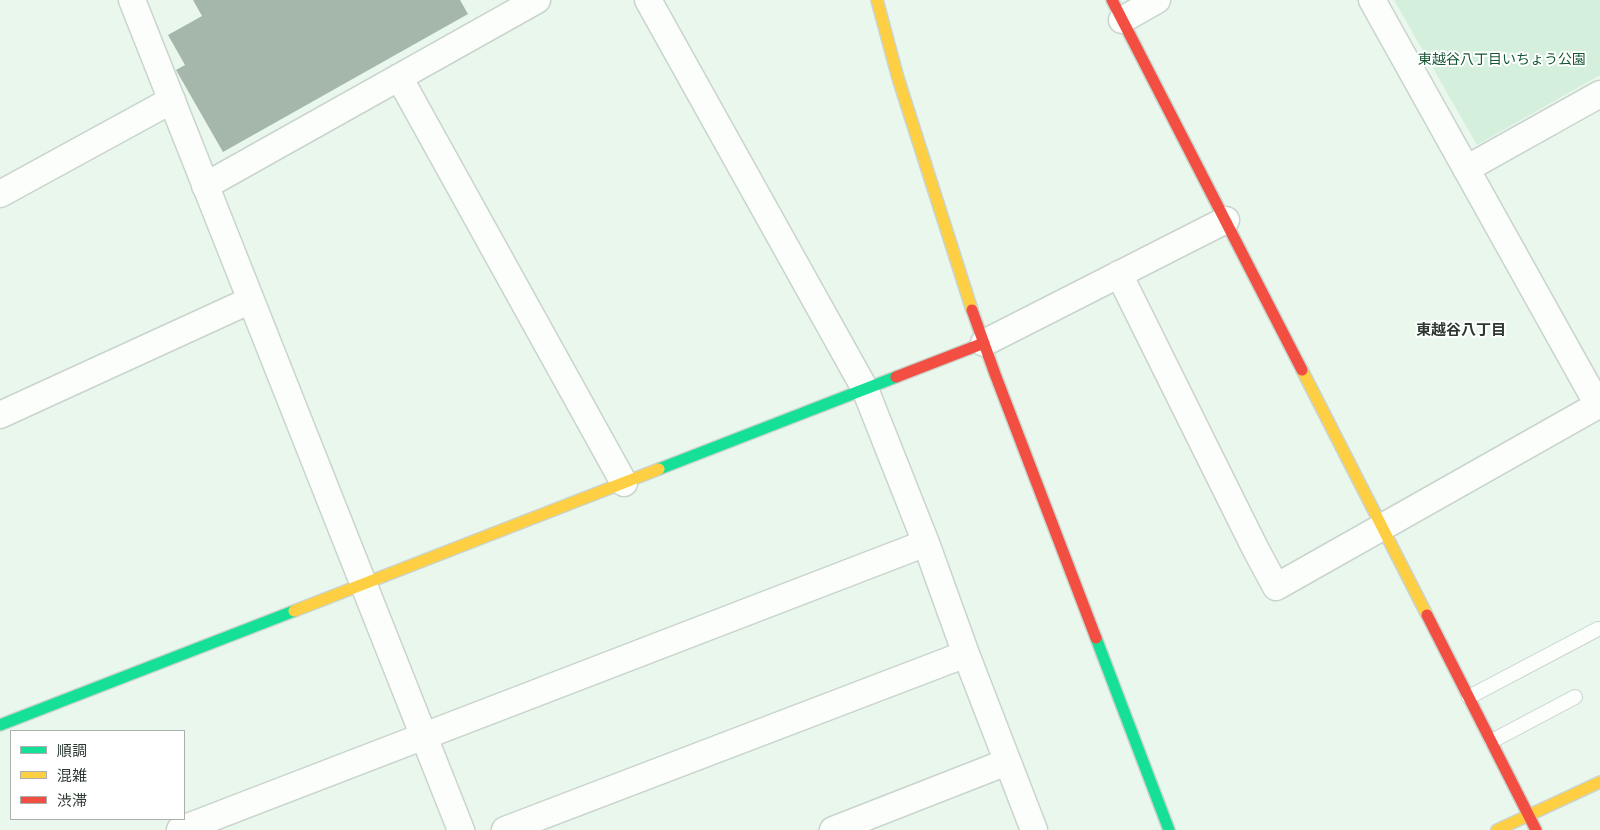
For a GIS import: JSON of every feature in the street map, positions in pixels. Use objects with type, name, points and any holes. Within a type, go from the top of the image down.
[{"type":"street","points":[[132,0],[461,830]]},
{"type":"street","points":[[206,186],[538,0]]},
{"type":"street","points":[[648,0],[865,389],[926,543],[966,654],[1034,830]]},
{"type":"street","points":[[877,0],[930,184],[984,343],[1169,830]]},
{"type":"street","points":[[1157,0],[1117,10],[1226,220],[1536,830]]},
{"type":"street","points":[[1120,274],[1254,548],[1276,587],[1599,405],[1372,0]]},
{"type":"street","points":[[399,77],[624,483]]},
{"type":"street","points":[[1466,168],[1600,94]]},
{"type":"street","points":[[0,194],[172,100]]},
{"type":"street","points":[[0,726],[984,343],[1226,220]]},
{"type":"street","points":[[0,415],[251,300]]},
{"type":"street","points":[[180,830],[926,543]]},
{"type":"street","points":[[506,830],[966,654]]},
{"type":"street","points":[[832,830],[1007,762]]},
{"type":"street","points":[[1497,830],[1600,782]]},
{"type":"lane","points":[[1469,697],[1598,630]]},
{"type":"lane","points":[[1492,741],[1575,697]]},
{"type":"green space","name":"東越谷八丁目いちょう公園","points":[[1394,0],[1600,0],[1600,75],[1477,145]]},
{"type":"building","points":[[193,0],[460,0],[468,14],[223,152],[176,70],[185,65],[168,35],[202,16]]},
{"type":"traffic: fast","points":[[659,469],[896,377]]},
{"type":"traffic: fast","points":[[0,725],[294,611]]},
{"type":"traffic: fast","points":[[1096,638],[1169,830]]},
{"type":"traffic: slow","points":[[877,0],[898,78],[972,310]]},
{"type":"traffic: slow","points":[[1302,370],[1427,615]]},
{"type":"traffic: slow","points":[[294,611],[659,469]]},
{"type":"traffic: slow","points":[[1497,830],[1600,782]]},
{"type":"traffic: jam","points":[[1112,0],[1302,370]]},
{"type":"traffic: jam","points":[[972,310],[1096,638]]},
{"type":"traffic: jam","points":[[896,377],[984,343]]},
{"type":"traffic: jam","points":[[1427,615],[1536,830]]},
{"type":"district","name":"東越谷八丁目","points":[[1461,331]]}]
